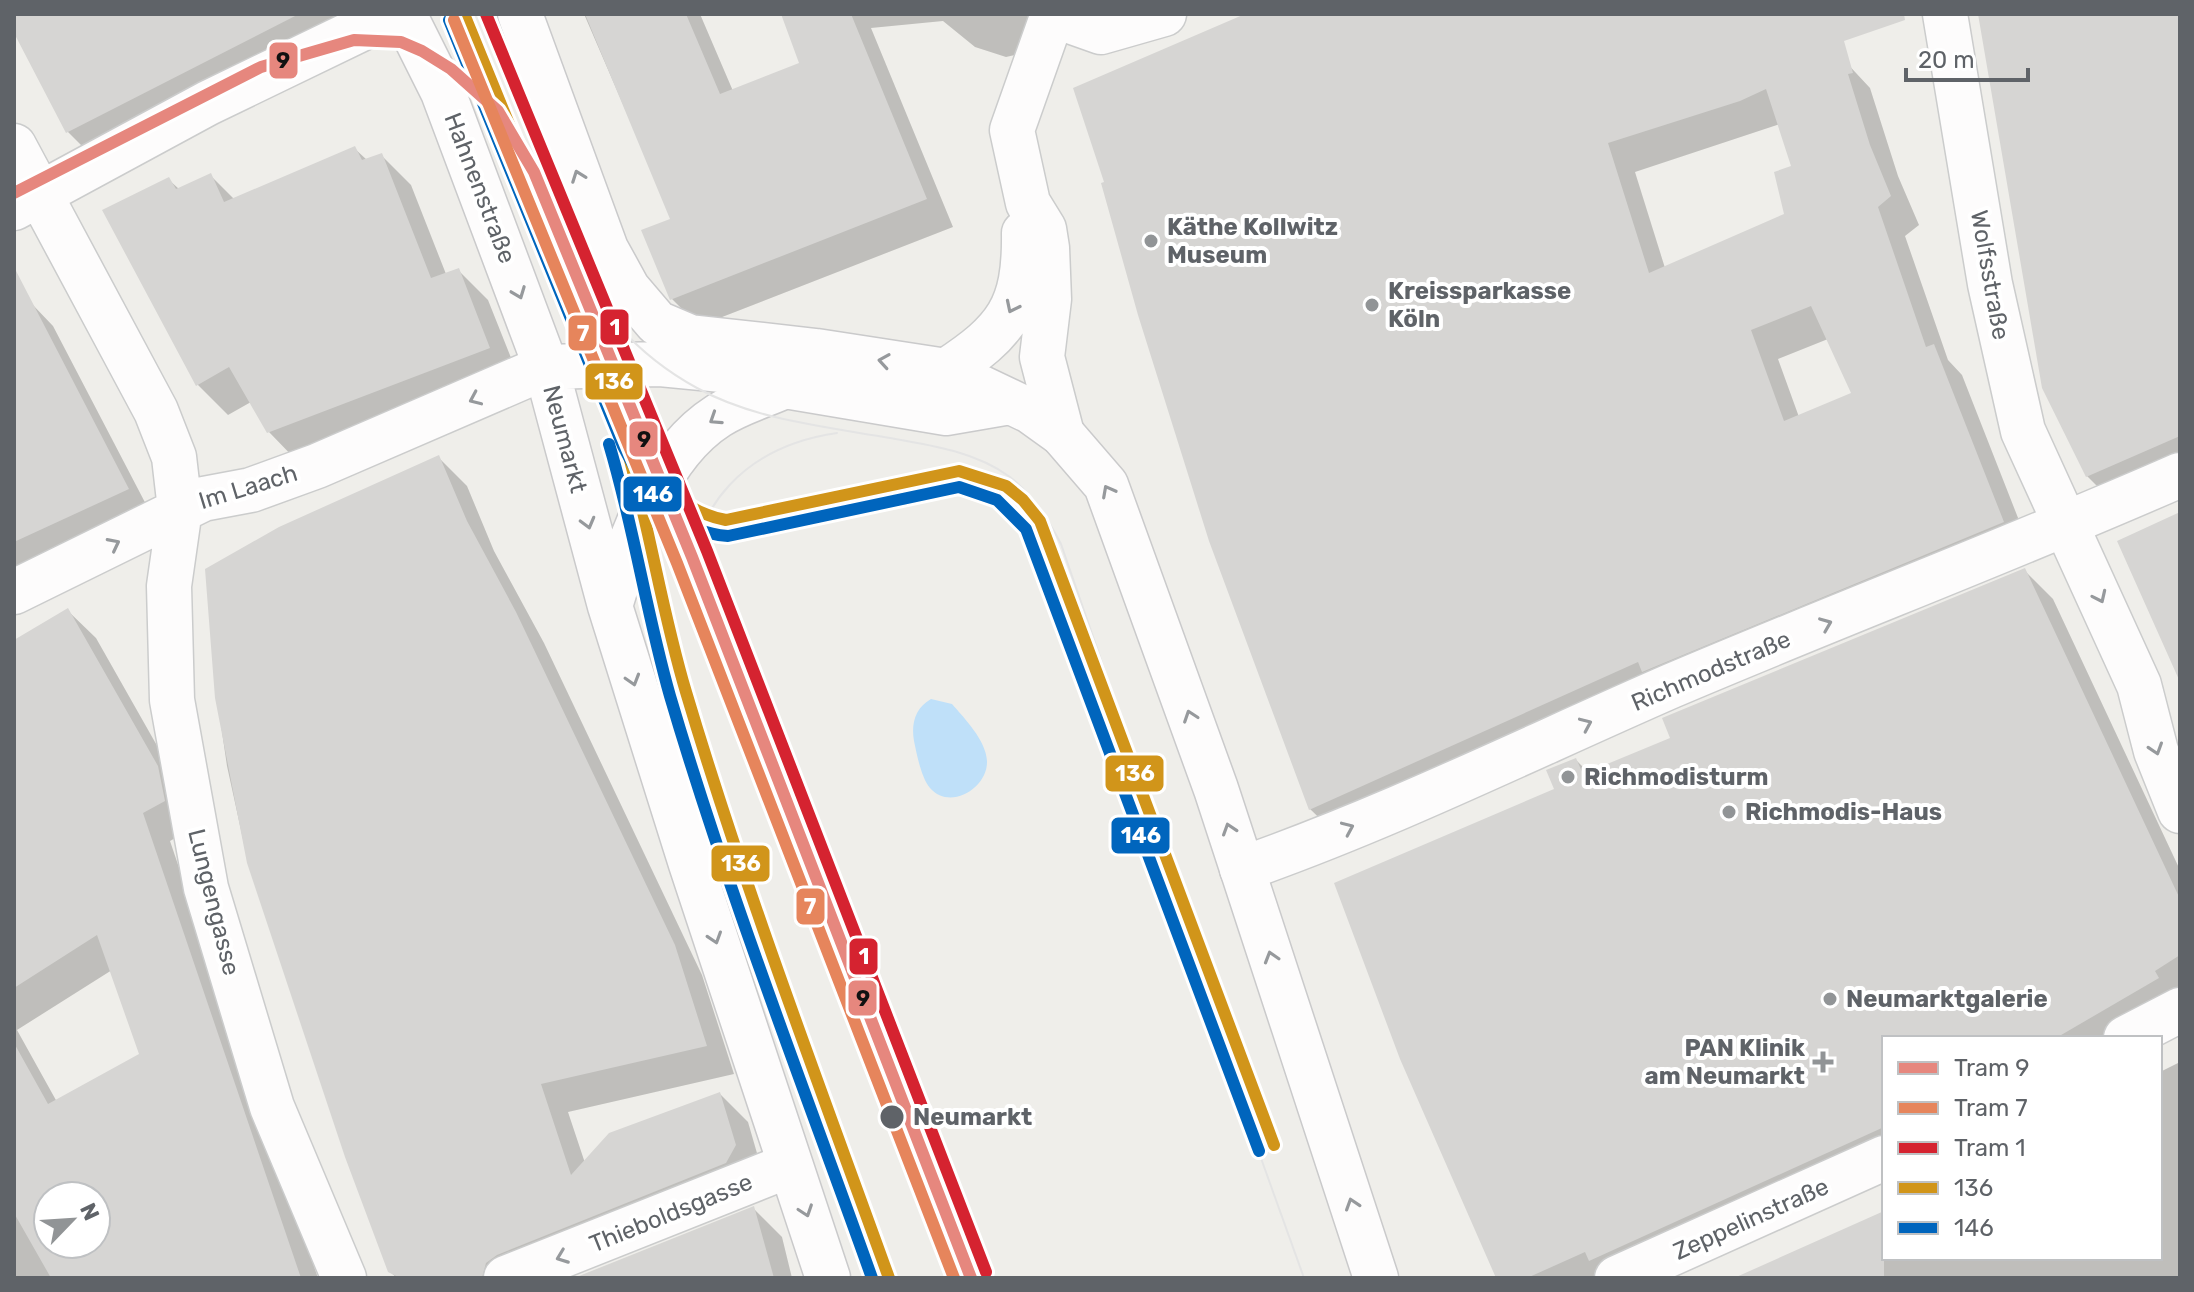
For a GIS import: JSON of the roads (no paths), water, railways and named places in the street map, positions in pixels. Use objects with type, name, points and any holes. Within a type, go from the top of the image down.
[{"type":"street","points":[[27,201],[208,103],[392,14]]},
{"type":"street","name":"Hahnenstraße","points":[[404,14],[443,92],[546,367]]},
{"type":"street","points":[[520,14],[606,249],[642,306],[657,323],[674,333],[946,371],[1010,402],[1062,434],[1106,485],[1118,511],[1242,869],[1376,1278]]},
{"type":"street","points":[[946,371],[993,337],[1014,308],[1021,282],[1028,203],[1012,130],[1053,14],[1101,32],[1164,14]]},
{"type":"street","name":"Wolfsstraße","points":[[1945,14],[2005,357],[2023,431],[2139,685],[2156,751],[2180,811]]},
{"type":"street","name":"Im Laach","points":[[14,146],[27,201],[156,411],[174,457],[180,509],[203,499],[251,490],[317,466],[546,367]]},
{"type":"street","points":[[1028,203],[1044,229],[1047,248],[1049,299],[1042,357],[1062,434]]},
{"type":"street","name":"Neumarkt","points":[[828,1278],[610,606],[546,367],[660,364],[743,372],[785,386],[946,413],[1010,402]]},
{"type":"street","points":[[610,606],[626,552],[659,482],[693,437],[720,415],[785,386]]},
{"type":"street","name":"Richmodstraße","points":[[1242,869],[1320,840],[1674,685],[2067,526],[2180,475]]},
{"type":"street","points":[[14,592],[180,509]]},
{"type":"street","name":"Lungengasse","points":[[180,509],[169,586],[171,686],[206,888],[272,1107],[344,1278]]},
{"type":"street","points":[[2130,1036],[2180,1010]]},
{"type":"street","name":"Zeppelinstraße","points":[[1617,1278],[1882,1159]]},
{"type":"street","name":"Thieboldsgasse","points":[[506,1278],[790,1165]]},
{"type":"water","points":[[931,699],[952,704],[974,730],[986,753],[986,771],[981,780],[957,797],[938,795],[930,788],[918,759],[914,723],[921,707]]},
{"type":"tram line","name":"1","points":[[486,14],[707,551],[986,1272]]},
{"type":"tram line","name":"7","points":[[454,20],[677,563],[954,1278]]},
{"type":"tram line","name":"9","points":[[14,193],[261,67],[354,40],[401,42],[422,51],[451,69],[498,111],[534,172],[692,557],[971,1278]]},
{"type":"tram line","points":[[563,245],[590,289],[620,327],[654,360],[697,388],[767,415],[953,451],[997,468],[1033,500],[1061,544],[1205,961],[1220,1044]]},
{"type":"tram line","points":[[703,652],[691,605],[692,565],[712,508],[729,486],[751,466],[776,451],[837,433]]},
{"type":"tram line","points":[[1001,485],[1024,509],[1040,538],[1207,1007]]},
{"type":"tram line","points":[[1216,1033],[1304,1278]]},
{"type":"place","name":"Käthe Kollwitz Museum","points":[[1151,241]]},
{"type":"place","name":"Kreissparkasse Köln","points":[[1372,305]]},
{"type":"place","name":"Richmodisturm","points":[[1568,777]]},
{"type":"place","name":"Richmodis-Haus","points":[[1729,812]]},
{"type":"place","name":"Neumarktgalerie","points":[[1830,999]]},
{"type":"place","name":"PAN Klinik am Neumarkt","points":[[1823,1062]]},
{"type":"place","name":"Neumarkt","points":[[892,1117]]}]
